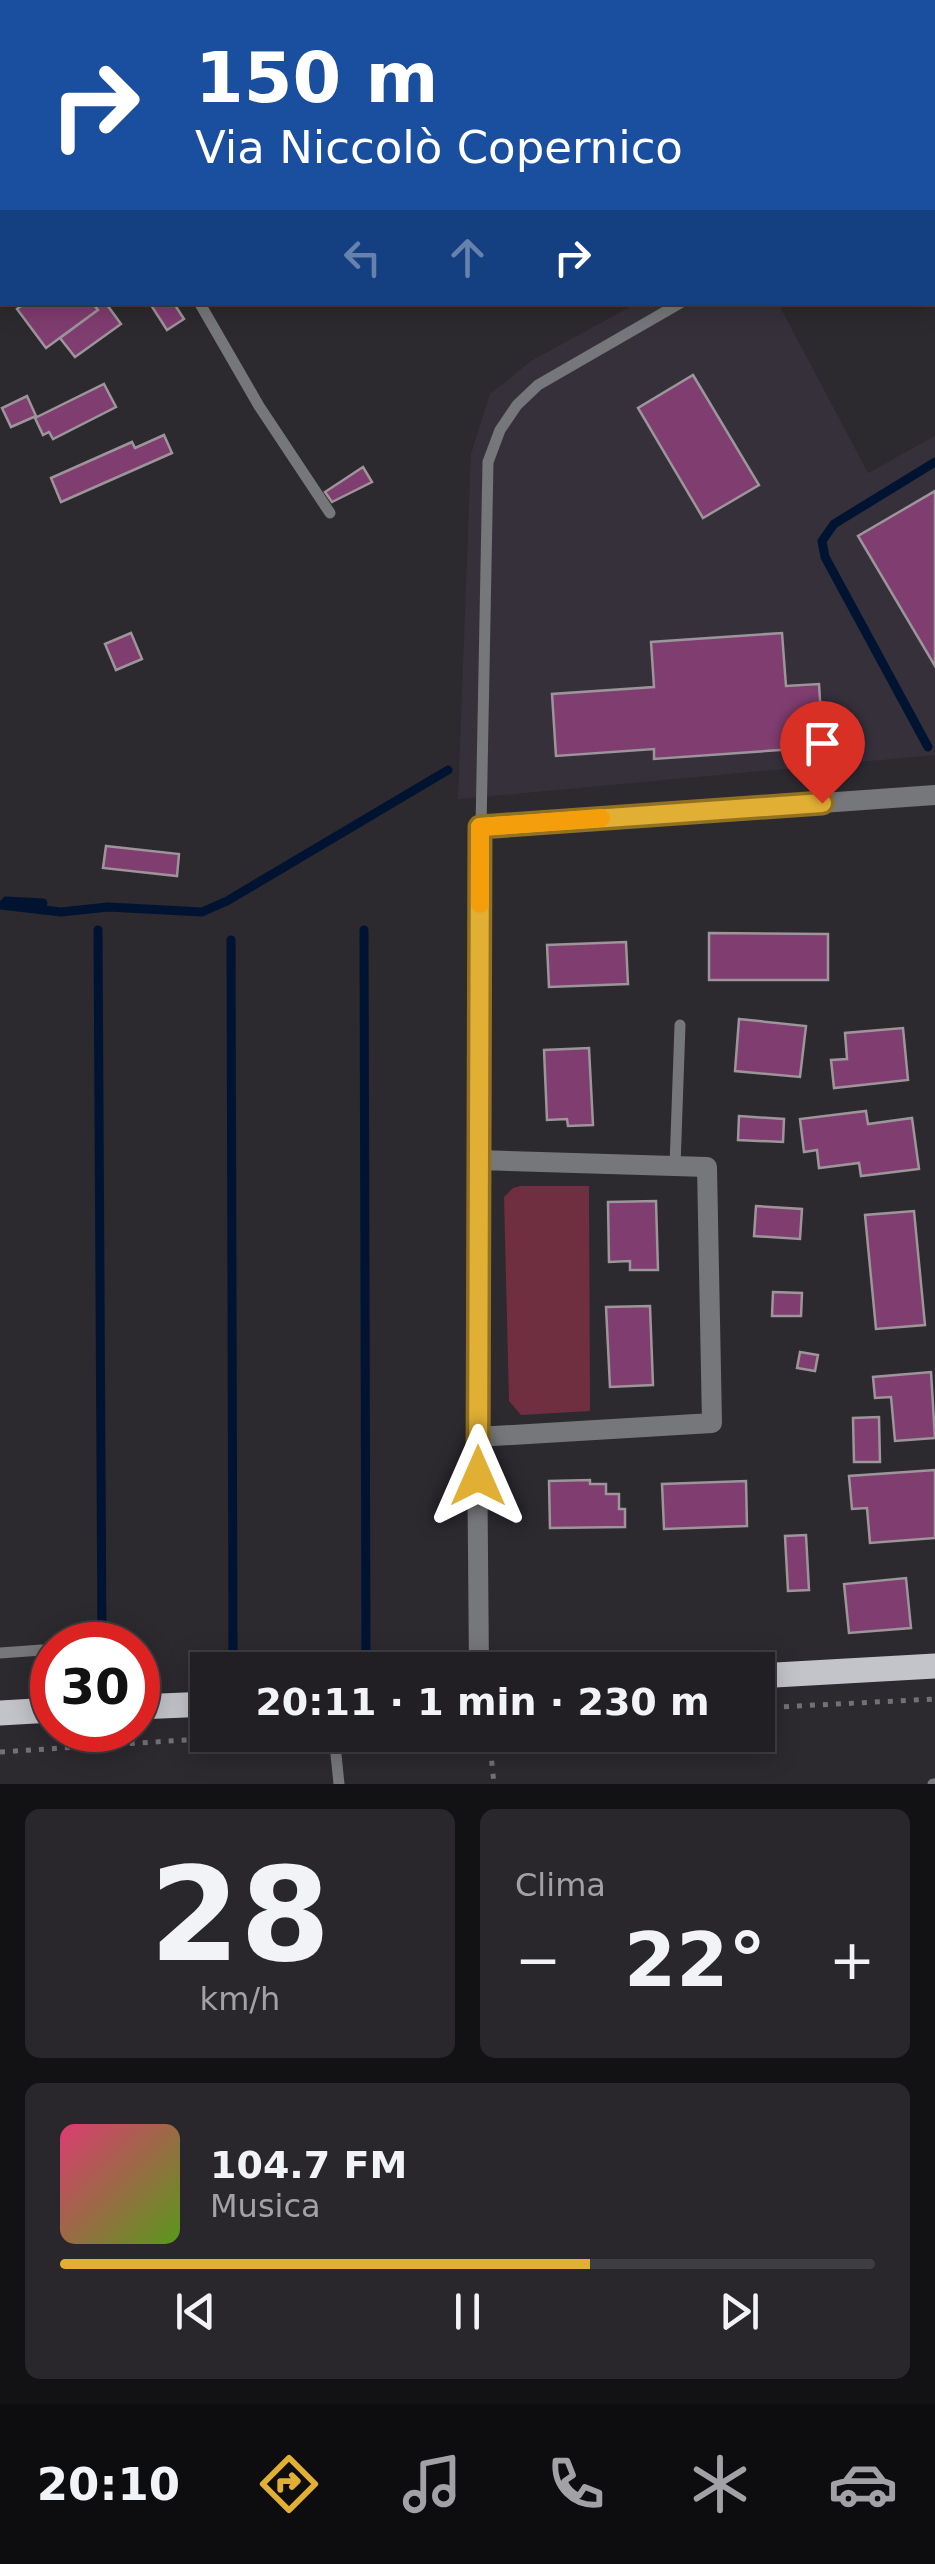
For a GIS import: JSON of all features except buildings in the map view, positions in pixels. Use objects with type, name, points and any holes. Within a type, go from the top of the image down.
[{"type":"main road","points":[[775,1675],[935,1666]]},
{"type":"main road","points":[[160,1706],[190,1705]]},
{"type":"main road","points":[[0,1713],[30,1711]]},
{"type":"street","points":[[479,1652],[480,827],[935,794]]},
{"type":"street","points":[[477,1437],[712,1423],[707,1166],[479,1160]]},
{"type":"lane","points":[[201,305],[259,406],[330,513]]},
{"type":"lane","points":[[480,827],[488,462],[500,430],[517,405],[538,385],[677,305]]},
{"type":"lane","points":[[674,1166],[680,1025]]},
{"type":"lane","points":[[0,1653],[30,1651]]},
{"type":"lane","points":[[336,1752],[339,1784]]},
{"type":"path","points":[[775,1707],[935,1699]]},
{"type":"path","points":[[0,1752],[190,1740]]},
{"type":"path","points":[[491,1752],[494,1784]]},
{"type":"shaded area","points":[[633,305],[779,305],[868,473],[935,436],[935,755],[458,799],[471,454],[490,394],[531,361]]},
{"type":"shaded area","points":[[520,1186],[589,1186],[590,1411],[521,1415],[509,1401],[504,1197]]},
{"type":"waterway","points":[[928,747],[825,557],[822,541],[834,524],[935,462]]},
{"type":"waterway","points":[[0,905],[61,912],[108,907],[202,912],[448,770]]},
{"type":"waterway","points":[[6,901],[43,903]]},
{"type":"waterway","points":[[98,930],[102,1622]]},
{"type":"waterway","points":[[364,930],[366,1652]]},
{"type":"waterway","points":[[231,940],[233,1652]]},
{"type":"slow traffic","points":[[480,904],[480,827],[601,818]]},
{"type":"route","points":[[478,1476],[480,827],[822,803]]}]
